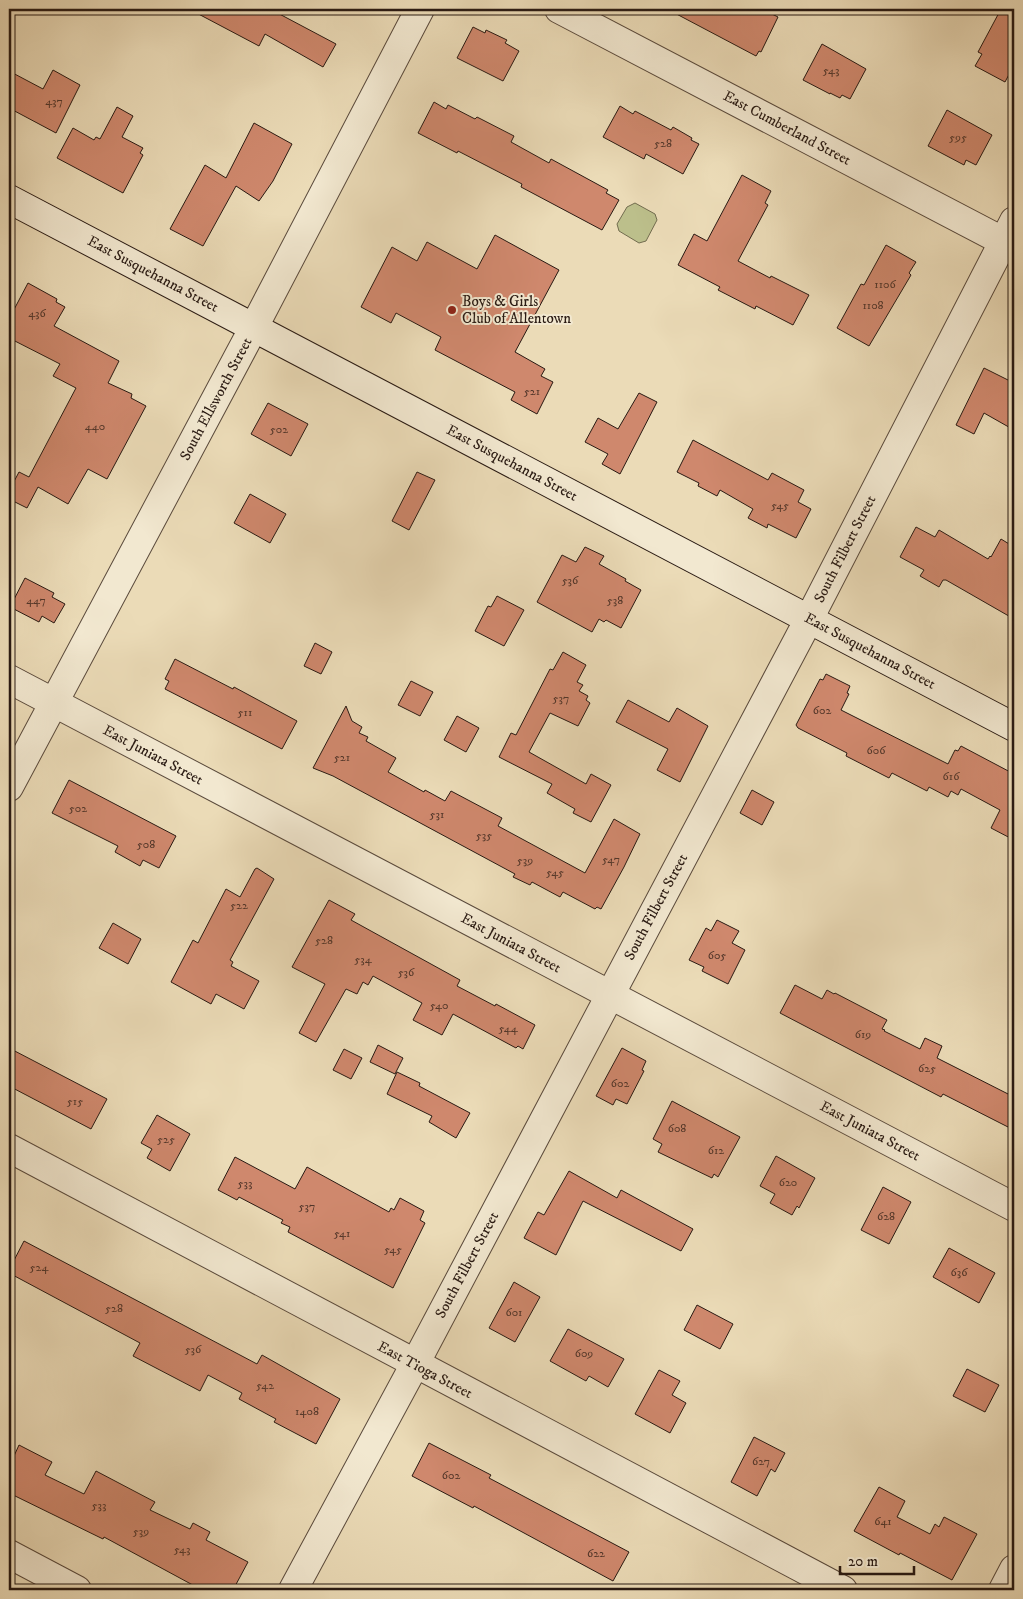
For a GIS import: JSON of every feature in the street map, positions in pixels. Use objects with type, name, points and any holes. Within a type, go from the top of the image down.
[{"type":"street","name":"South Ellsworth Street","points":[[9,787],[254,327],[420,9]]},
{"type":"street","name":"East Cumberland Street","points":[[559,9],[1011,237]]},
{"type":"street","name":"East Susquehanna Street","points":[[9,199],[1014,727]]},
{"type":"street","name":"South Filbert Street","points":[[293,1590],[1011,237]]},
{"type":"street","name":"East Juniata Street","points":[[9,679],[1014,1207]]},
{"type":"street","name":"East Tioga Street","points":[[9,1148],[843,1590]]},
{"type":"street","points":[[9,1554],[77,1590]]},
{"type":"street","points":[[1003,1590],[1014,1569]]},
{"type":"green space","points":[[635,203],[655,214],[657,220],[646,241],[639,243],[619,231],[617,224],[627,207]]},
{"type":"building","points":[[189,9],[270,9],[336,44],[323,67],[265,34],[259,46]]},
{"type":"building","points":[[667,9],[762,9],[778,17],[761,52],[759,51],[756,56]]},
{"type":"building","points":[[1001,9],[1014,9],[1014,65],[1005,82],[975,66],[982,54],[978,52]]},
{"type":"building","points":[[473,27],[485,33],[486,30],[507,40],[505,43],[519,51],[503,81],[457,58]]},
{"type":"building","points":[[822,44],[866,69],[850,99],[842,95],[840,98],[830,94],[803,80]]},
{"type":"building","points":[[53,70],[80,85],[56,133],[9,108],[9,71],[43,89]]},
{"type":"building","points":[[434,102],[446,109],[448,105],[475,119],[477,117],[514,136],[511,142],[549,163],[551,159],[608,190],[606,193],[619,200],[602,230],[521,187],[522,184],[418,133]]},
{"type":"building","points":[[620,106],[633,114],[635,111],[671,130],[673,127],[699,144],[683,174],[646,154],[644,159],[603,137]]},
{"type":"building","points":[[117,107],[133,116],[122,137],[143,148],[140,153],[143,155],[123,193],[57,158],[73,128],[94,140],[96,137],[100,139]]},
{"type":"building","points":[[947,110],[992,135],[976,165],[966,160],[964,165],[928,146]]},
{"type":"building","points":[[254,123],[292,144],[273,181],[259,201],[236,186],[203,246],[170,229],[205,165],[226,178]]},
{"type":"building","points":[[742,175],[771,191],[765,203],[768,205],[738,261],[770,278],[771,276],[809,295],[793,325],[756,306],[755,309],[718,290],[720,287],[678,265],[694,234],[707,241]]},
{"type":"building","name":"Boys & Girls Club of Allentown","points":[[495,235],[559,270],[515,352],[545,369],[541,376],[553,382],[537,414],[511,400],[515,392],[435,350],[441,337],[396,313],[391,323],[361,307],[392,247],[417,261],[427,242],[477,269]]},
{"type":"building","points":[[886,245],[916,262],[909,273],[911,275],[869,346],[837,328],[861,284],[864,285]]},
{"type":"building","points":[[28,283],[57,299],[56,302],[65,307],[54,326],[119,361],[108,383],[132,394],[131,398],[146,406],[107,479],[88,469],[68,504],[38,487],[27,508],[9,499],[9,491],[19,472],[29,477],[76,388],[53,376],[60,364],[9,338],[9,319]]},
{"type":"building","points":[[984,368],[1014,383],[1014,430],[984,413],[974,434],[956,425]]},
{"type":"building","points":[[639,393],[657,402],[620,474],[602,464],[608,454],[585,442],[598,418],[618,429]]},
{"type":"building","points":[[268,403],[308,424],[291,456],[251,434]]},
{"type":"building","points":[[693,440],[768,480],[772,473],[804,490],[798,502],[811,509],[796,538],[768,524],[767,528],[748,518],[753,509],[720,490],[717,496],[698,486],[699,483],[677,472]]},
{"type":"building","points":[[417,472],[435,480],[409,530],[392,521]]},
{"type":"building","points":[[250,494],[286,514],[270,543],[234,523]]},
{"type":"building","points":[[916,527],[935,537],[939,530],[988,559],[1001,539],[1014,547],[1014,619],[946,580],[943,580],[939,587],[920,576],[924,570],[900,557]]},
{"type":"building","points":[[585,547],[604,556],[599,564],[641,590],[621,628],[606,620],[604,622],[599,619],[592,632],[537,602],[562,555],[576,562]]},
{"type":"building","points":[[25,578],[54,593],[52,597],[65,604],[54,623],[42,616],[39,622],[10,607]]},
{"type":"building","points":[[497,596],[524,610],[504,646],[475,631],[488,606],[491,607]]},
{"type":"building","points":[[315,643],[332,652],[321,674],[304,666]]},
{"type":"building","points":[[563,652],[586,665],[577,682],[583,685],[579,691],[588,696],[586,700],[590,703],[578,726],[550,713],[529,752],[586,784],[591,774],[611,785],[591,822],[573,813],[575,809],[547,793],[552,784],[499,757],[511,733],[516,735],[550,669],[553,670]]},
{"type":"building","points":[[175,659],[233,689],[234,687],[297,721],[282,749],[165,689],[169,681],[165,679]]},
{"type":"building","points":[[826,674],[850,686],[847,693],[849,694],[841,710],[948,764],[955,750],[958,751],[961,746],[1014,774],[1014,840],[991,828],[1000,810],[961,789],[958,795],[951,791],[948,797],[929,787],[927,791],[892,773],[889,778],[846,756],[847,753],[798,728],[796,725],[820,679],[823,680]]},
{"type":"building","points":[[411,681],[433,692],[420,716],[398,705]]},
{"type":"building","points":[[628,700],[669,722],[677,708],[708,726],[680,782],[657,770],[668,749],[616,722]]},
{"type":"building","points":[[346,706],[352,721],[362,727],[359,733],[368,737],[366,741],[396,758],[388,772],[424,792],[425,790],[445,801],[451,791],[502,818],[498,826],[585,873],[614,819],[640,834],[601,909],[597,907],[595,909],[563,892],[560,897],[532,882],[530,885],[513,877],[515,874],[333,776],[313,768]]},
{"type":"building","points":[[457,716],[479,728],[466,752],[444,740]]},
{"type":"building","points":[[69,780],[176,836],[159,868],[143,860],[140,866],[115,852],[118,846],[52,813]]},
{"type":"building","points":[[752,790],[774,802],[762,825],[740,813]]},
{"type":"building","points":[[257,868],[274,879],[230,960],[233,962],[231,966],[259,981],[244,1009],[216,994],[211,1004],[171,982],[193,940],[198,943],[226,889],[240,897]]},
{"type":"building","points":[[329,900],[355,914],[351,920],[460,980],[457,986],[535,1025],[523,1049],[518,1046],[516,1048],[453,1014],[442,1035],[413,1020],[422,1003],[373,976],[368,985],[363,982],[357,994],[346,989],[316,1042],[299,1033],[325,984],[292,967]]},
{"type":"building","points":[[717,920],[739,931],[732,943],[745,950],[728,984],[702,971],[704,967],[689,960],[706,928],[711,931]]},
{"type":"building","points":[[113,923],[141,939],[128,964],[99,948]]},
{"type":"building","points":[[795,985],[822,999],[827,990],[835,993],[887,1020],[882,1029],[884,1031],[920,1049],[925,1038],[942,1046],[937,1058],[1014,1097],[1014,1114],[1008,1127],[943,1094],[941,1097],[780,1013]]},
{"type":"building","points":[[378,1045],[403,1058],[395,1074],[370,1062]]},
{"type":"building","points":[[9,1048],[107,1099],[91,1129],[9,1086]]},
{"type":"building","points":[[622,1048],[646,1061],[642,1070],[644,1071],[627,1104],[616,1099],[613,1105],[596,1096]]},
{"type":"building","points":[[344,1049],[362,1058],[351,1079],[333,1070]]},
{"type":"building","points":[[397,1072],[420,1083],[419,1086],[470,1113],[456,1138],[429,1122],[432,1116],[387,1094]]},
{"type":"building","points":[[672,1101],[740,1137],[718,1177],[714,1174],[712,1178],[658,1152],[662,1144],[653,1139]]},
{"type":"building","points":[[157,1115],[190,1134],[170,1171],[147,1158],[152,1149],[141,1143]]},
{"type":"building","points":[[776,1156],[815,1178],[799,1208],[797,1206],[792,1215],[770,1203],[775,1194],[760,1186]]},
{"type":"building","points":[[235,1157],[295,1189],[307,1167],[389,1212],[391,1208],[394,1210],[400,1198],[424,1211],[420,1220],[425,1223],[393,1288],[288,1232],[290,1227],[281,1223],[283,1220],[239,1197],[237,1200],[218,1190]]},
{"type":"building","points":[[569,1171],[617,1198],[621,1190],[693,1229],[681,1251],[583,1201],[556,1255],[524,1238],[538,1212],[544,1215]]},
{"type":"building","points":[[883,1187],[911,1202],[889,1244],[861,1230]]},
{"type":"building","points":[[24,1241],[257,1364],[262,1355],[340,1399],[316,1444],[274,1422],[276,1419],[239,1399],[242,1393],[208,1375],[200,1391],[133,1356],[140,1343],[9,1273]]},
{"type":"building","points":[[949,1248],[995,1273],[979,1303],[933,1277]]},
{"type":"building","points":[[514,1282],[540,1297],[515,1342],[489,1328]]},
{"type":"building","points":[[697,1305],[733,1324],[720,1349],[684,1330]]},
{"type":"building","points":[[568,1329],[624,1359],[608,1387],[589,1376],[586,1381],[550,1361]]},
{"type":"building","points":[[967,1369],[999,1385],[985,1412],[953,1396]]},
{"type":"building","points":[[659,1370],[680,1381],[672,1395],[686,1403],[670,1433],[635,1414]]},
{"type":"building","points":[[754,1437],[785,1453],[775,1472],[771,1469],[757,1496],[731,1482]]},
{"type":"building","points":[[429,1443],[491,1475],[489,1478],[629,1552],[613,1581],[474,1506],[473,1508],[412,1476]]},
{"type":"building","points":[[19,1445],[52,1462],[45,1475],[84,1494],[96,1471],[155,1502],[150,1510],[190,1529],[193,1523],[210,1532],[206,1540],[248,1562],[233,1590],[202,1590],[104,1537],[103,1539],[9,1493],[9,1467]]},
{"type":"building","points":[[879,1487],[905,1501],[897,1517],[930,1534],[935,1524],[939,1527],[944,1517],[977,1534],[952,1580],[854,1531]]},
{"type":"place","name":"Boys & Girls Club of Allentown","points":[[452,310]]}]
